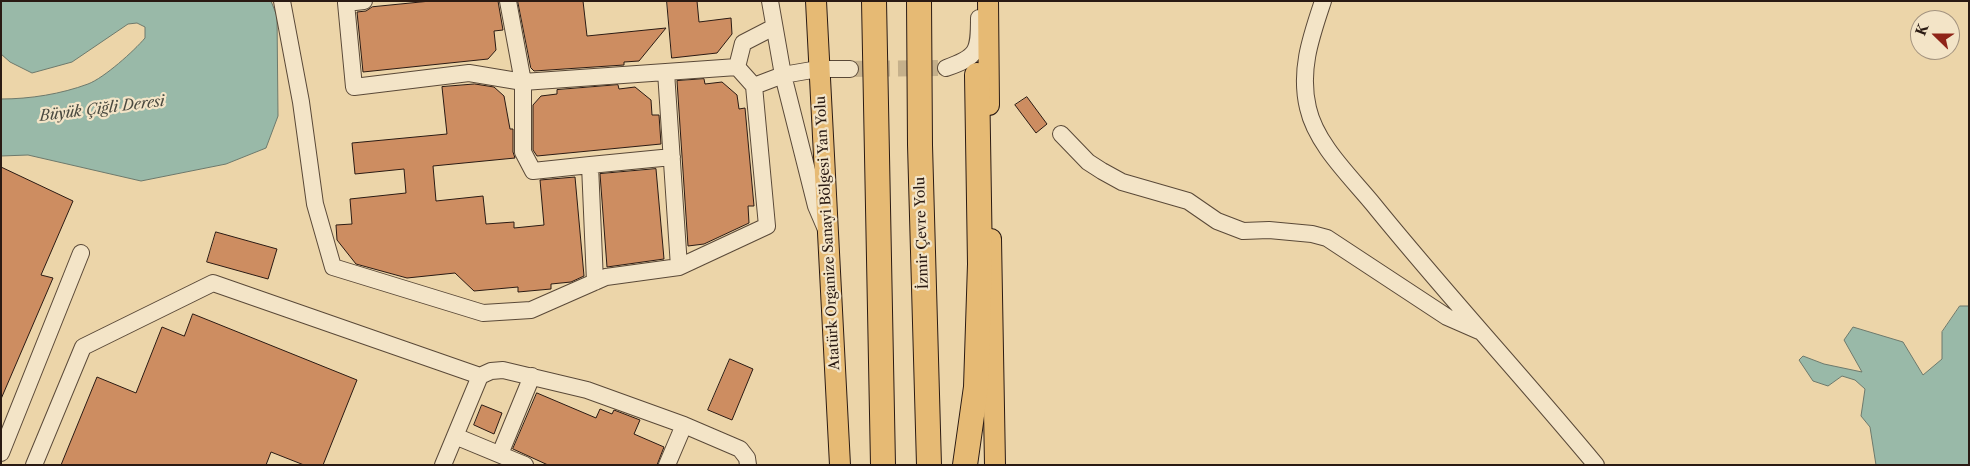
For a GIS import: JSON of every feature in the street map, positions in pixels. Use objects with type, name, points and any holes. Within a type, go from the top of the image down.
[{"type":"highway","points":[[874,1],[883,465]]},
{"type":"highway","name":"İzmir Çevre Yolu","points":[[919,1],[920,145],[929,465]]},
{"type":"highway","points":[[966,465],[976,387],[980,264],[977,75]]},
{"type":"main road","name":"Atatürk Organize Sanayi Bölgesi Yan Yolu","points":[[816,1],[818,69],[823,125],[840,465]]},
{"type":"main road","points":[[988,1],[994,465]]},
{"type":"street","points":[[282,1],[301,102],[315,204],[333,267],[483,313],[531,310],[606,277],[679,267],[767,226],[754,86],[737,67]]},
{"type":"street","points":[[364,1],[346,3],[354,87],[469,73],[523,82],[737,67]]},
{"type":"street","points":[[508,1],[523,82],[523,152],[533,171],[672,157]]},
{"type":"street","points":[[770,1],[783,74],[816,206],[827,231]]},
{"type":"street","points":[[946,68],[967,60],[976,50],[979,38],[978,1]]},
{"type":"street","points":[[1323,1],[1308,46],[1304,73],[1308,108],[1317,134],[1421,263],[1483,332],[1596,465]]},
{"type":"street","points":[[737,67],[743,43],[774,27]]},
{"type":"street","points":[[754,86],[783,74],[818,69],[850,69]]},
{"type":"street","points":[[666,72],[679,267]]},
{"type":"street","points":[[1061,134],[1088,162],[1122,182],[1188,202],[1217,220],[1243,231],[1278,231],[1312,234],[1326,238],[1447,317],[1483,332]]},
{"type":"street","points":[[590,166],[595,282]]},
{"type":"street","points":[[1,453],[81,253]]},
{"type":"street","points":[[34,465],[83,347],[213,283],[480,376]]},
{"type":"street","points":[[443,465],[480,376],[491,371],[503,370],[587,390],[684,425],[740,449],[747,458],[748,465]]},
{"type":"street","points":[[500,454],[532,376]]},
{"type":"street","points":[[667,465],[684,425]]},
{"type":"street","points":[[455,436],[525,465]]},
{"type":"water","name":"Büyük Çiğli Deresi","points":[[1,1],[271,1],[277,16],[278,116],[266,148],[226,164],[141,181],[28,155],[1,156],[1,99],[34,97],[56,93],[78,88],[95,81],[118,64],[145,38],[145,27],[137,23],[128,24],[72,62],[32,73],[10,62],[1,54]]},
{"type":"water","points":[[1960,306],[1969,306],[1969,465],[1876,465],[1870,427],[1861,416],[1865,389],[1855,380],[1842,376],[1828,386],[1813,381],[1799,360],[1803,356],[1824,364],[1862,372],[1844,340],[1853,327],[1903,342],[1923,375],[1942,359],[1942,332]]},
{"type":"building","points":[[431,1],[498,1],[503,30],[494,31],[496,50],[488,59],[363,72],[357,12],[366,11],[372,7]]},
{"type":"building","points":[[518,1],[583,1],[587,36],[666,28],[639,61],[624,62],[624,65],[534,71],[531,68]]},
{"type":"building","points":[[667,1],[697,1],[699,22],[731,18],[732,34],[717,53],[672,58]]},
{"type":"building","points":[[704,79],[705,84],[722,82],[737,95],[739,109],[745,108],[754,206],[748,206],[749,223],[704,244],[688,246],[677,81]]},
{"type":"building","points":[[475,84],[494,87],[504,96],[510,129],[513,129],[513,152],[515,158],[433,166],[436,201],[483,196],[486,224],[514,222],[514,228],[544,225],[540,180],[575,177],[584,276],[571,282],[551,284],[551,289],[518,292],[518,287],[474,291],[455,273],[407,278],[356,264],[337,240],[336,225],[352,224],[350,199],[406,193],[404,169],[355,174],[352,143],[447,134],[442,87]]},
{"type":"building","points":[[618,85],[619,89],[635,87],[651,100],[652,115],[659,115],[661,144],[537,156],[533,150],[533,105],[541,96],[557,94],[557,90]]},
{"type":"building","points":[[1027,97],[1047,124],[1036,133],[1015,105]]},
{"type":"building","points":[[1,167],[73,201],[41,275],[53,278],[1,399]]},
{"type":"building","points":[[656,169],[664,259],[607,267],[600,174]]},
{"type":"building","points":[[216,232],[277,249],[268,279],[207,262]]},
{"type":"building","points":[[193,314],[357,380],[323,465],[304,465],[271,452],[266,465],[61,465],[97,377],[136,393],[162,327],[184,336]]},
{"type":"building","points":[[730,359],[753,369],[732,420],[708,410]]},
{"type":"building","points":[[537,393],[596,418],[600,409],[612,414],[614,410],[640,420],[634,434],[664,447],[657,465],[548,465],[513,449]]},
{"type":"building","points":[[482,405],[502,413],[494,434],[474,425]]},
{"type":"tunnel","points":[[850,69],[946,68]]}]
